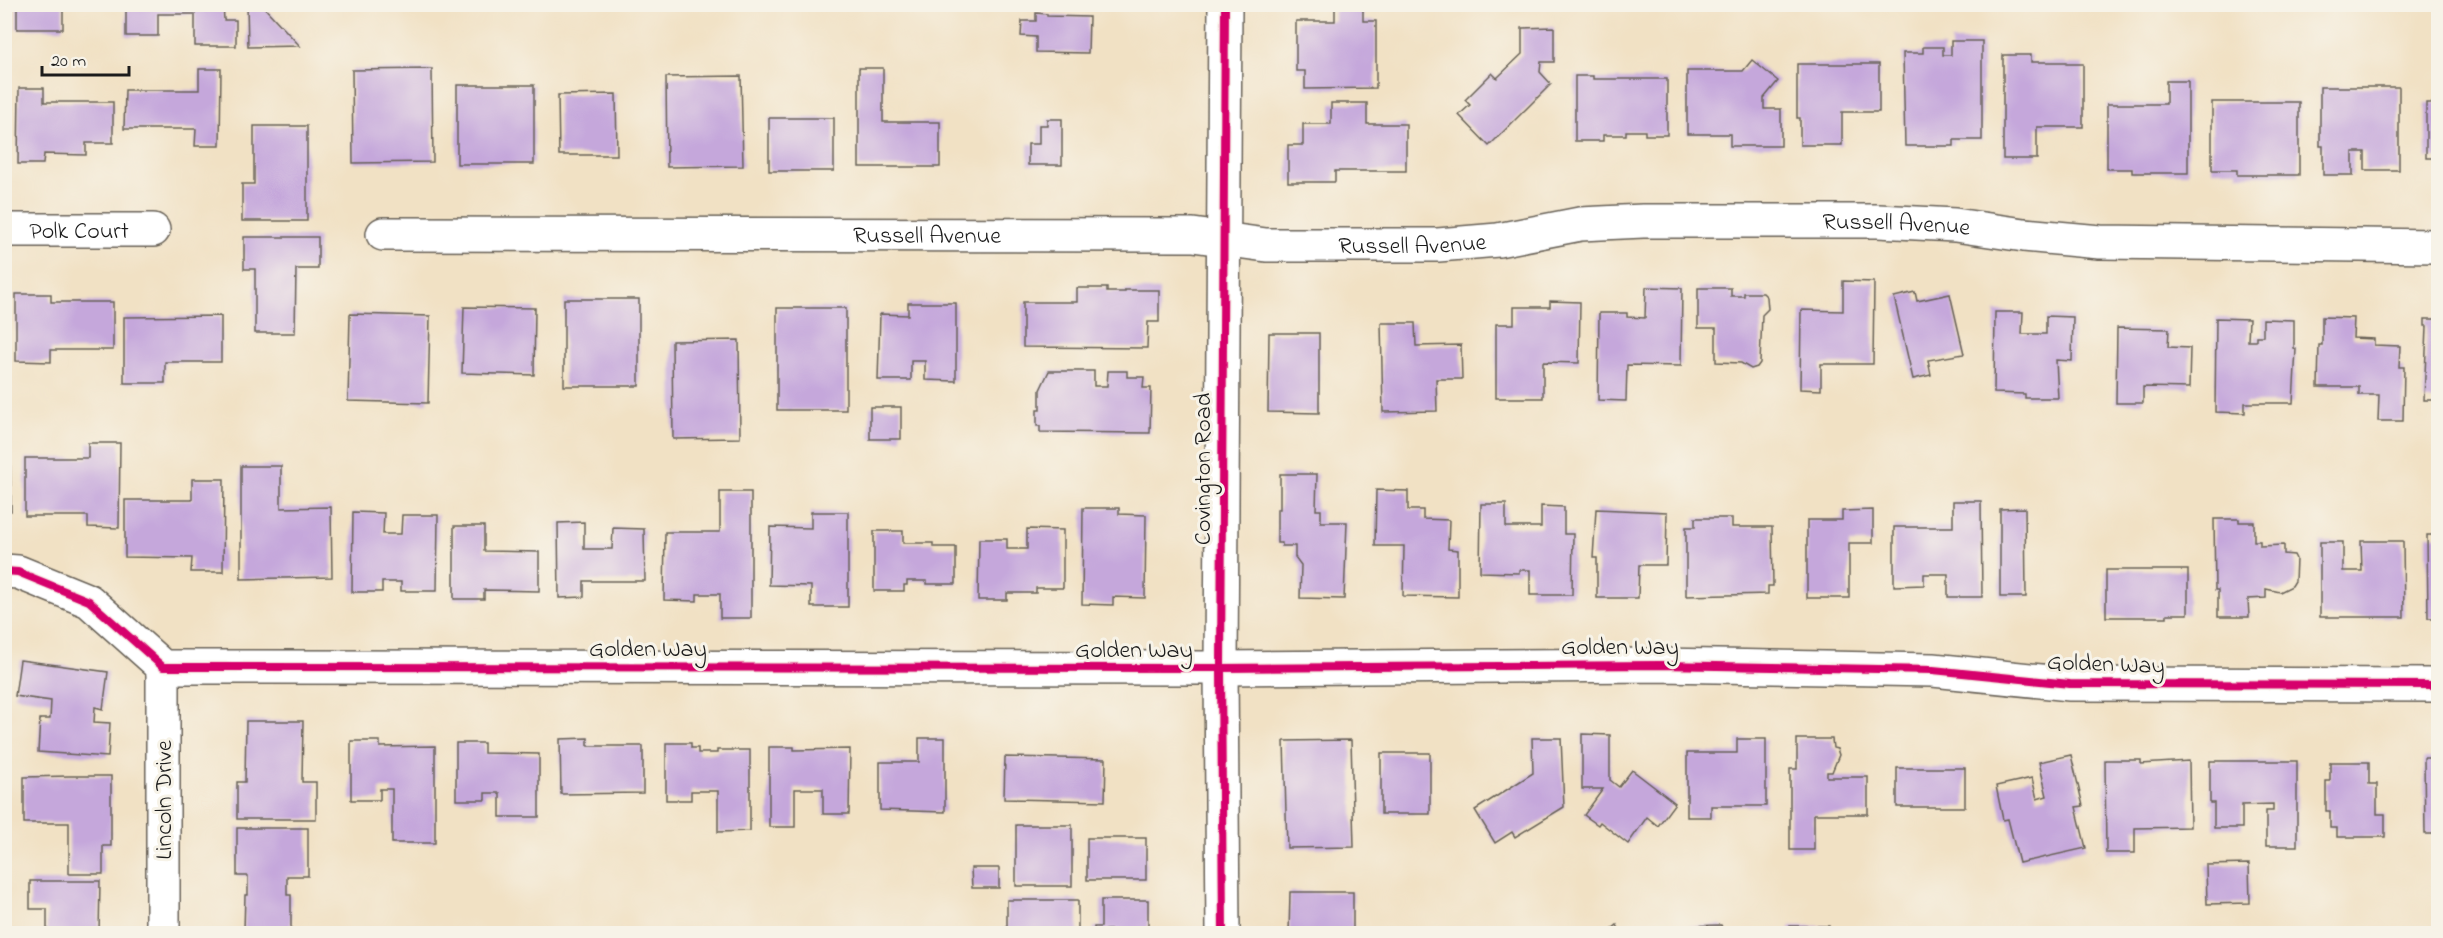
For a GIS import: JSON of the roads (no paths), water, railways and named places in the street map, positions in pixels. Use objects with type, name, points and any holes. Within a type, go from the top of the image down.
[{"type":"street","name":"Covington Road","points":[[1223,933],[1221,668],[1225,4]]},
{"type":"street","name":"Russell Avenue","points":[[383,234],[1193,235],[1266,244],[1438,245],[1498,240],[1580,224],[1643,220],[1878,221],[1955,225],[2024,235],[2100,242],[2439,246]]},
{"type":"street","name":"Polk Court","points":[[4,230],[153,230]]},
{"type":"street","points":[[4,571],[18,572],[89,601],[162,667]]},
{"type":"street","name":"Golden Way","points":[[162,667],[1221,668],[1660,665],[1933,670],[2070,684],[2439,685]]},
{"type":"street","name":"Lincoln Drive","points":[[162,667],[163,933]]}]
